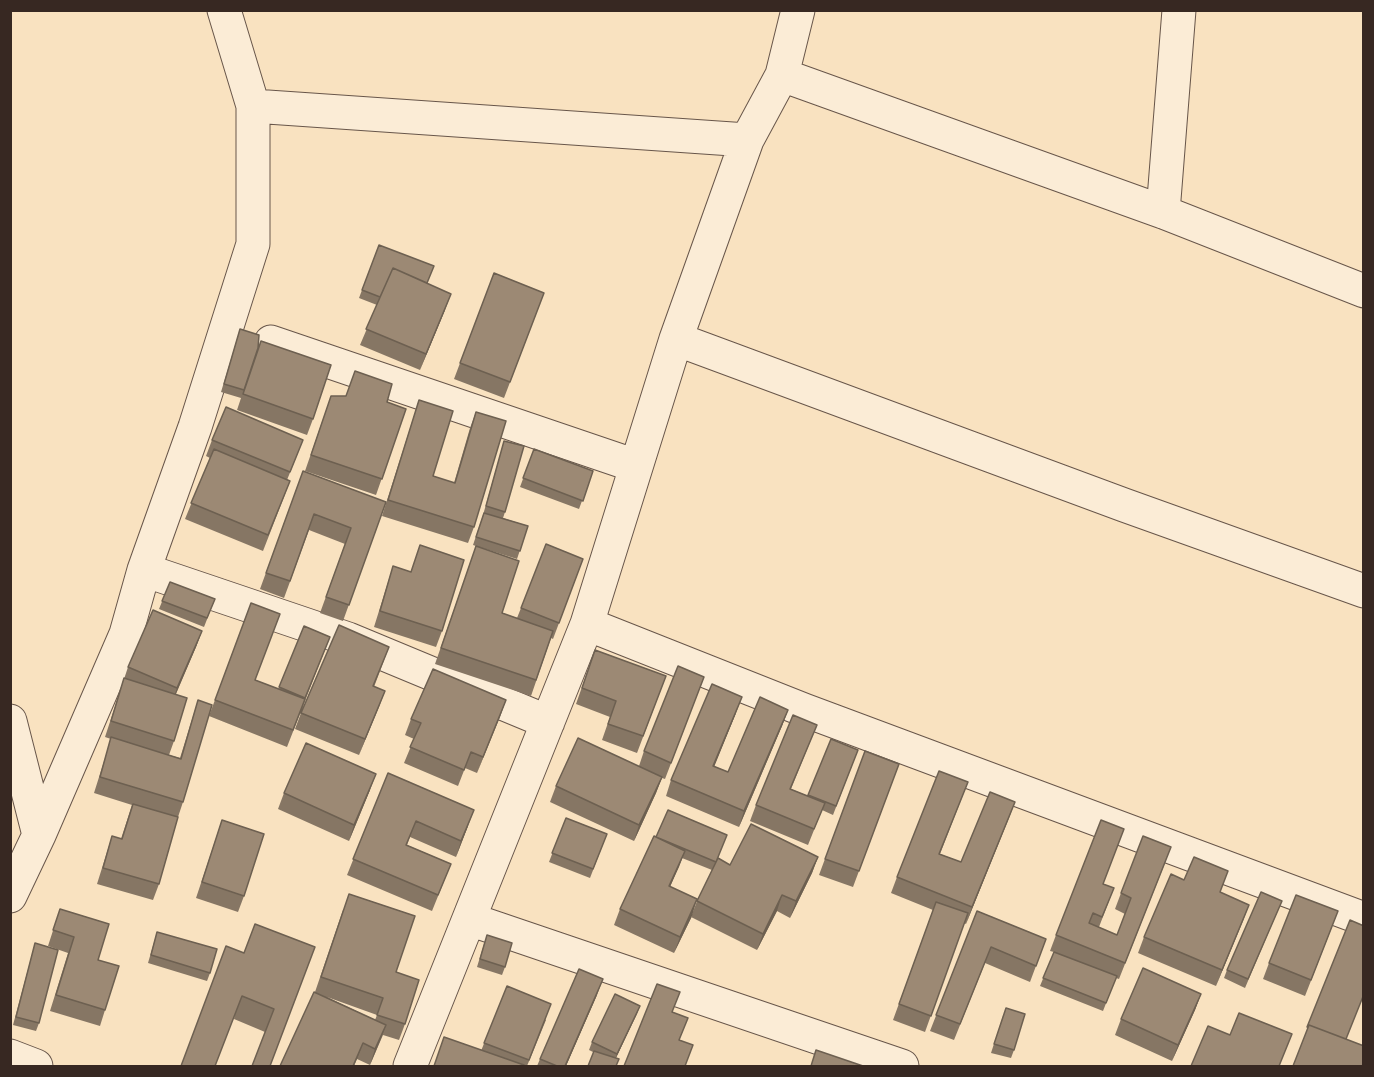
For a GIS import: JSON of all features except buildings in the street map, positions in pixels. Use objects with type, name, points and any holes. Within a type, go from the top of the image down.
[{"type":"street","points":[[10,896],[39,835],[126,634],[144,570],[195,427],[253,244],[253,106],[224,10]]},
{"type":"street","points":[[411,1066],[587,624],[676,339],[747,140],[782,75],[798,10]]},
{"type":"street","points":[[1163,212],[1179,10]]},
{"type":"street","points":[[782,75],[1163,212],[1364,291]]},
{"type":"street","points":[[253,106],[747,140]]},
{"type":"street","points":[[676,339],[1364,591]]},
{"type":"street","points":[[271,342],[636,466]]},
{"type":"street","points":[[144,570],[348,639],[548,722]]},
{"type":"street","points":[[587,624],[804,710],[1364,920]]},
{"type":"street","points":[[10,721],[39,835]]},
{"type":"street","points":[[469,919],[902,1066]]},
{"type":"street","points":[[10,1056],[36,1066]]}]
